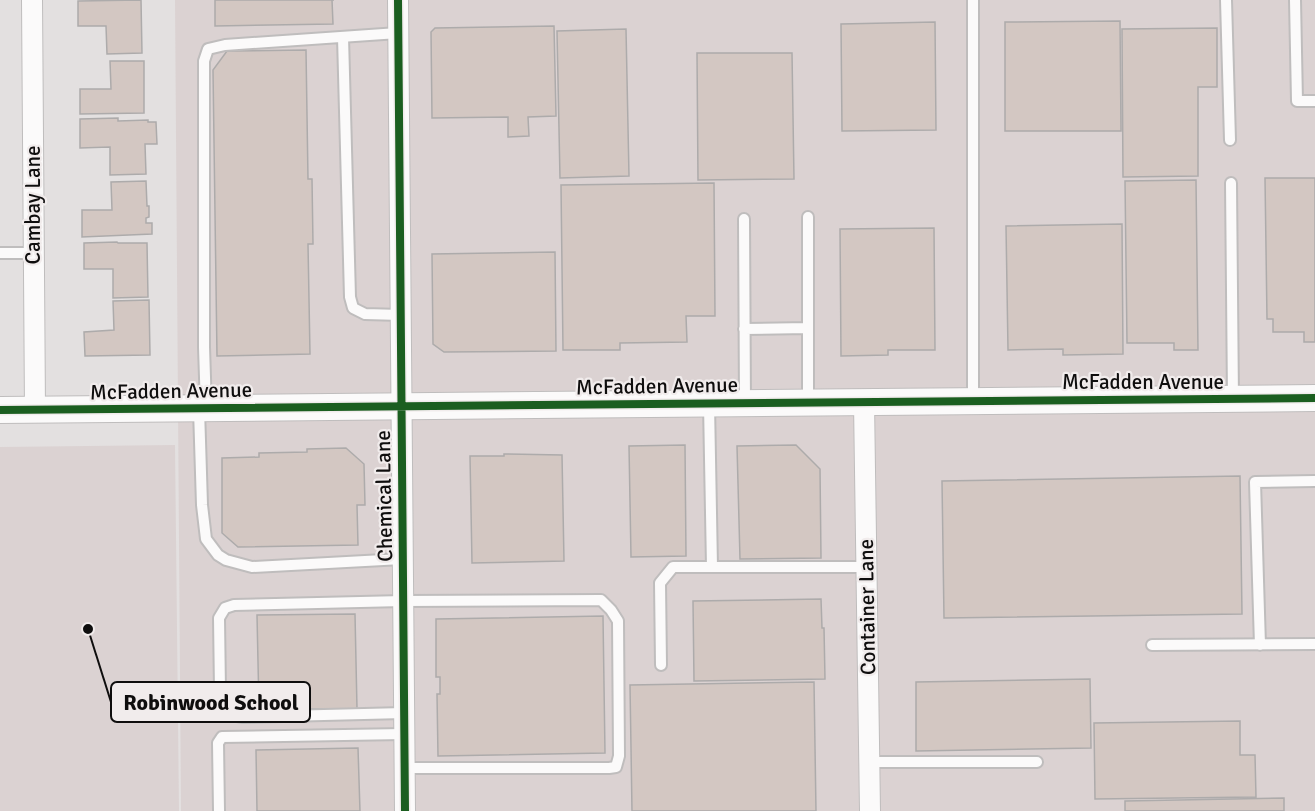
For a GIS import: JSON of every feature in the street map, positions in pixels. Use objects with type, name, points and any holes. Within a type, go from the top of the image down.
[{"type":"street","name":"Cambay Lane","points":[[32,0],[34,410]]},
{"type":"street","name":"Chemical Lane","points":[[398,0],[405,811]]},
{"type":"street","name":"McFadden Avenue","points":[[0,410],[1315,398]]},
{"type":"street","name":"Container Lane","points":[[864,402],[870,811]]},
{"type":"lane","points":[[973,401],[974,0]]},
{"type":"lane","points":[[1226,0],[1230,140]]},
{"type":"lane","points":[[1295,0],[1297,101],[1315,101]]},
{"type":"lane","points":[[398,33],[225,45],[208,49],[204,61],[202,505],[206,539],[218,555],[226,560],[252,567],[402,559]]},
{"type":"lane","points":[[343,37],[350,297],[353,308],[365,314],[400,315]]},
{"type":"lane","points":[[1231,183],[1233,399]]},
{"type":"lane","points":[[808,216],[808,403]]},
{"type":"lane","points":[[744,219],[745,403]]},
{"type":"lane","points":[[0,253],[34,253]]},
{"type":"lane","points":[[744,329],[808,328]]},
{"type":"lane","points":[[710,404],[712,567]]},
{"type":"lane","points":[[1260,645],[1255,482],[1315,481]]},
{"type":"lane","points":[[661,665],[660,583],[673,567],[866,567]]},
{"type":"lane","points":[[404,713],[243,717],[231,715],[220,691],[219,618],[225,608],[234,605],[601,600],[612,610],[618,621],[619,756],[616,767],[405,768]]},
{"type":"lane","points":[[1152,645],[1315,644]]},
{"type":"lane","points":[[219,811],[218,743],[222,737],[404,734]]},
{"type":"lane","points":[[869,762],[1037,762]]},
{"type":"shaded area","points":[[175,0],[1315,0],[1315,811],[181,811]]},
{"type":"shaded area","points":[[175,445],[179,811],[0,811],[0,447]]},
{"type":"building","points":[[141,0],[142,53],[107,54],[106,26],[78,26],[78,1]]},
{"type":"building","points":[[215,0],[332,0],[333,24],[215,26]]},
{"type":"building","points":[[1120,21],[1121,131],[1005,131],[1005,22]]},
{"type":"building","points":[[935,22],[936,130],[842,131],[841,24]]},
{"type":"building","points":[[554,26],[556,116],[528,117],[529,136],[508,137],[508,117],[432,118],[431,32],[435,28]]},
{"type":"building","points":[[1217,28],[1217,87],[1198,87],[1198,176],[1123,177],[1122,29]]},
{"type":"building","points":[[626,29],[629,176],[560,178],[557,31]]},
{"type":"building","points":[[306,50],[308,179],[312,179],[313,244],[308,244],[310,354],[217,356],[213,70],[227,51]]},
{"type":"building","points":[[697,53],[792,53],[794,179],[698,180]]},
{"type":"building","points":[[110,61],[144,61],[144,113],[80,114],[80,89],[111,89]]},
{"type":"building","points":[[118,118],[118,121],[156,122],[157,144],[145,144],[146,174],[110,175],[110,147],[80,148],[80,119]]},
{"type":"building","points":[[1265,178],[1315,178],[1315,342],[1304,342],[1304,332],[1273,332],[1273,319],[1267,319]]},
{"type":"building","points":[[1196,180],[1198,350],[1174,350],[1174,343],[1127,343],[1125,181]]},
{"type":"building","points":[[146,181],[149,217],[146,218],[146,223],[152,223],[152,234],[82,237],[82,210],[112,210],[111,182]]},
{"type":"building","points":[[714,183],[715,316],[686,316],[687,342],[620,343],[620,350],[563,350],[561,185]]},
{"type":"building","points":[[1122,224],[1123,354],[1063,355],[1063,349],[1008,350],[1006,226]]},
{"type":"building","points":[[934,228],[935,350],[888,350],[888,355],[841,356],[840,229]]},
{"type":"building","points":[[84,243],[147,243],[148,297],[113,298],[113,269],[84,269]]},
{"type":"building","points":[[555,252],[556,351],[444,352],[433,344],[432,254]]},
{"type":"building","points":[[149,300],[150,355],[85,356],[84,332],[114,330],[113,301]]},
{"type":"building","points":[[685,445],[686,556],[631,557],[629,446]]},
{"type":"building","points":[[796,445],[820,469],[821,558],[740,559],[737,446]]},
{"type":"building","points":[[346,448],[364,464],[365,505],[357,505],[358,545],[238,547],[222,533],[222,458],[259,457],[259,453],[307,452],[307,449]]},
{"type":"building","points":[[504,454],[562,455],[564,561],[472,563],[470,456],[504,456]]},
{"type":"building","points":[[1240,476],[1242,614],[944,618],[942,481]]},
{"type":"building","points":[[821,599],[825,679],[694,681],[693,601]]},
{"type":"building","points":[[355,614],[357,709],[259,709],[257,615]]},
{"type":"building","points":[[603,616],[605,753],[438,756],[437,694],[440,694],[440,677],[436,677],[436,619]]},
{"type":"building","points":[[1090,679],[1091,748],[916,751],[916,682]]},
{"type":"building","points":[[814,682],[816,811],[632,811],[630,685]]},
{"type":"building","points":[[1240,721],[1240,755],[1255,755],[1256,797],[1095,799],[1094,723]]},
{"type":"building","points":[[358,748],[360,811],[257,811],[256,750]]},
{"type":"building","points":[[1284,798],[1284,811],[1125,811],[1125,801]]},
{"type":"cycle path","points":[[398,0],[405,811]]},
{"type":"cycle path","points":[[0,410],[1315,398]]},
{"type":"place","name":"Robinwood School","points":[[88,629]]}]
